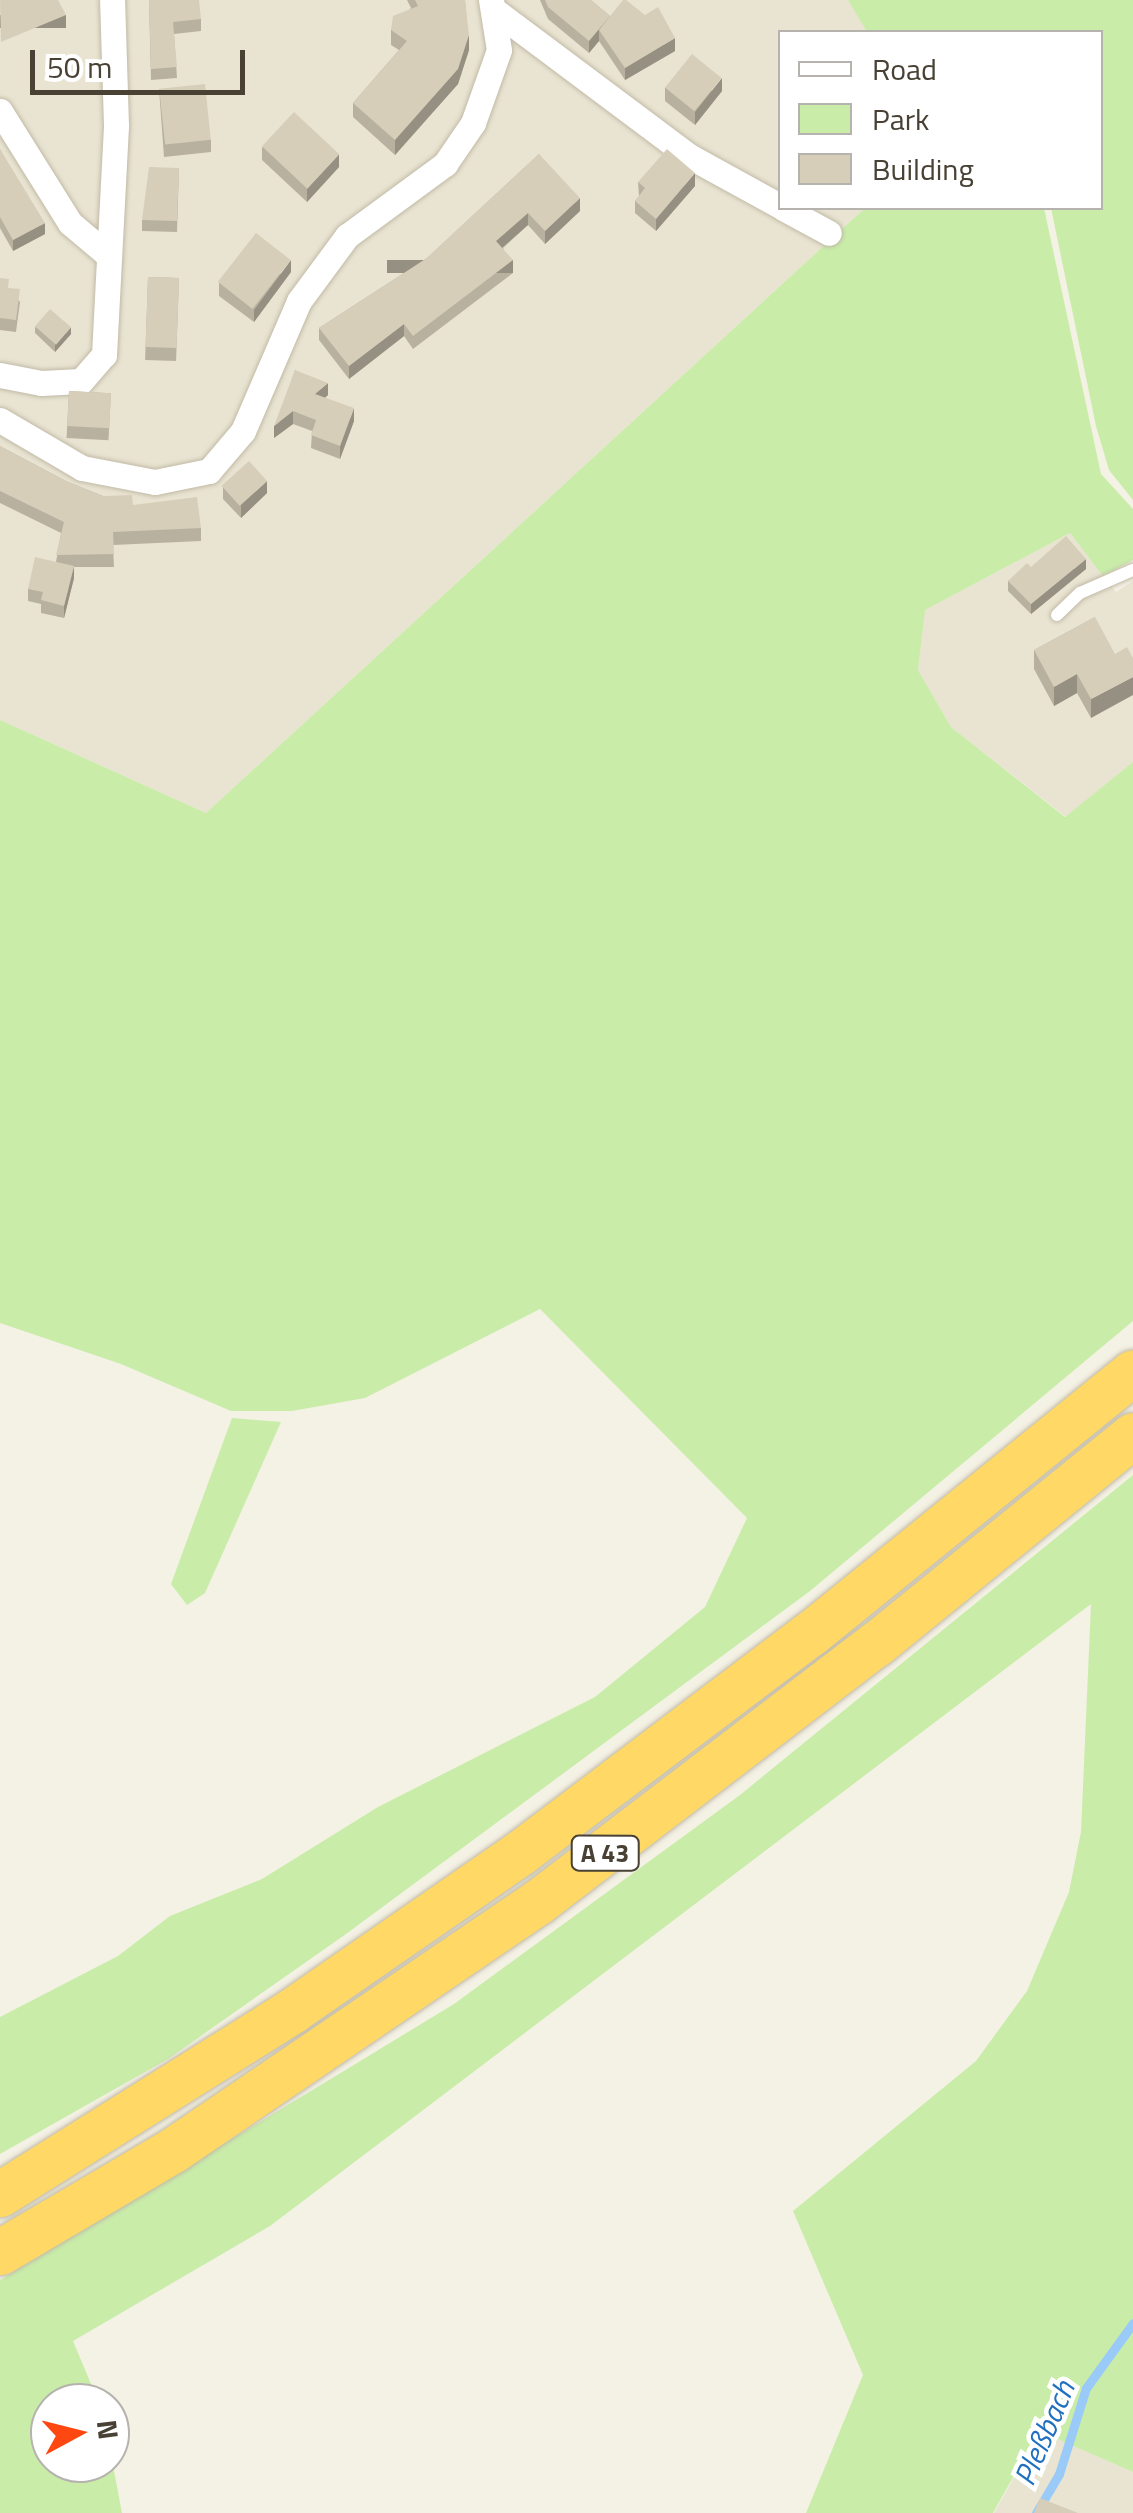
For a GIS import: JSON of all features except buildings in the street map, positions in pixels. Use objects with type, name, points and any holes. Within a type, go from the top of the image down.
[{"type":"highway","name":"A 43","points":[[0,2194],[293,2010],[521,1852],[811,1633],[1133,1372]]},
{"type":"highway","name":"A 43","points":[[0,2252],[174,2150],[522,1912],[876,1644],[1133,1436]]},
{"type":"street","points":[[0,374],[42,383],[81,382],[93,370],[108,332],[116,125],[112,0]]},
{"type":"street","points":[[493,5],[689,156],[778,205]]},
{"type":"street","points":[[0,420],[82,468],[155,482],[209,471],[243,431],[272,352],[347,236],[446,164],[473,123],[499,50],[493,5]]},
{"type":"street","points":[[0,111],[70,223],[108,255]]},
{"type":"street","points":[[787,210],[829,233]]},
{"type":"lane","points":[[1056,614],[1080,593],[1133,570]]},
{"type":"shaded area","points":[[0,0],[849,0],[866,30],[778,30],[778,210],[863,210],[206,813],[0,720]]},
{"type":"shaded area","points":[[1070,533],[1116,592],[1133,581],[1133,762],[1066,817],[951,727],[918,670],[924,610]]},
{"type":"shaded area","points":[[1040,2431],[1133,2472],[1133,2513],[994,2513]]},
{"type":"green space","points":[[848,0],[1133,0],[1133,500],[1109,470],[1096,426],[1051,210],[1103,210],[1103,30],[866,30]]},
{"type":"green space","points":[[863,210],[1044,210],[1101,474],[1133,509],[1133,560],[1103,576],[1070,533],[925,610],[918,670],[951,727],[1065,817],[1133,762],[1133,1321],[810,1591],[346,1934],[168,2059],[0,2154],[0,2017],[118,1956],[170,1916],[262,1879],[378,1807],[595,1697],[705,1607],[747,1518],[540,1309],[365,1398],[292,1411],[231,1411],[121,1364],[0,1323],[0,720],[206,813]]},
{"type":"green space","points":[[232,1418],[281,1422],[205,1593],[187,1605],[171,1584]]},
{"type":"green space","points":[[1133,1475],[1133,2472],[1039,2431],[993,2513],[806,2513],[863,2375],[793,2211],[976,2061],[1027,1991],[1069,1892],[1081,1832],[1091,1604],[270,2226],[73,2341],[91,2383],[30,2383],[30,2483],[116,2483],[122,2513],[0,2513],[0,2280],[454,2004],[740,1795]]},
{"type":"waterway","name":"Pleßbach","points":[[1036,2513],[1059,2474],[1086,2388],[1133,2323]]}]
